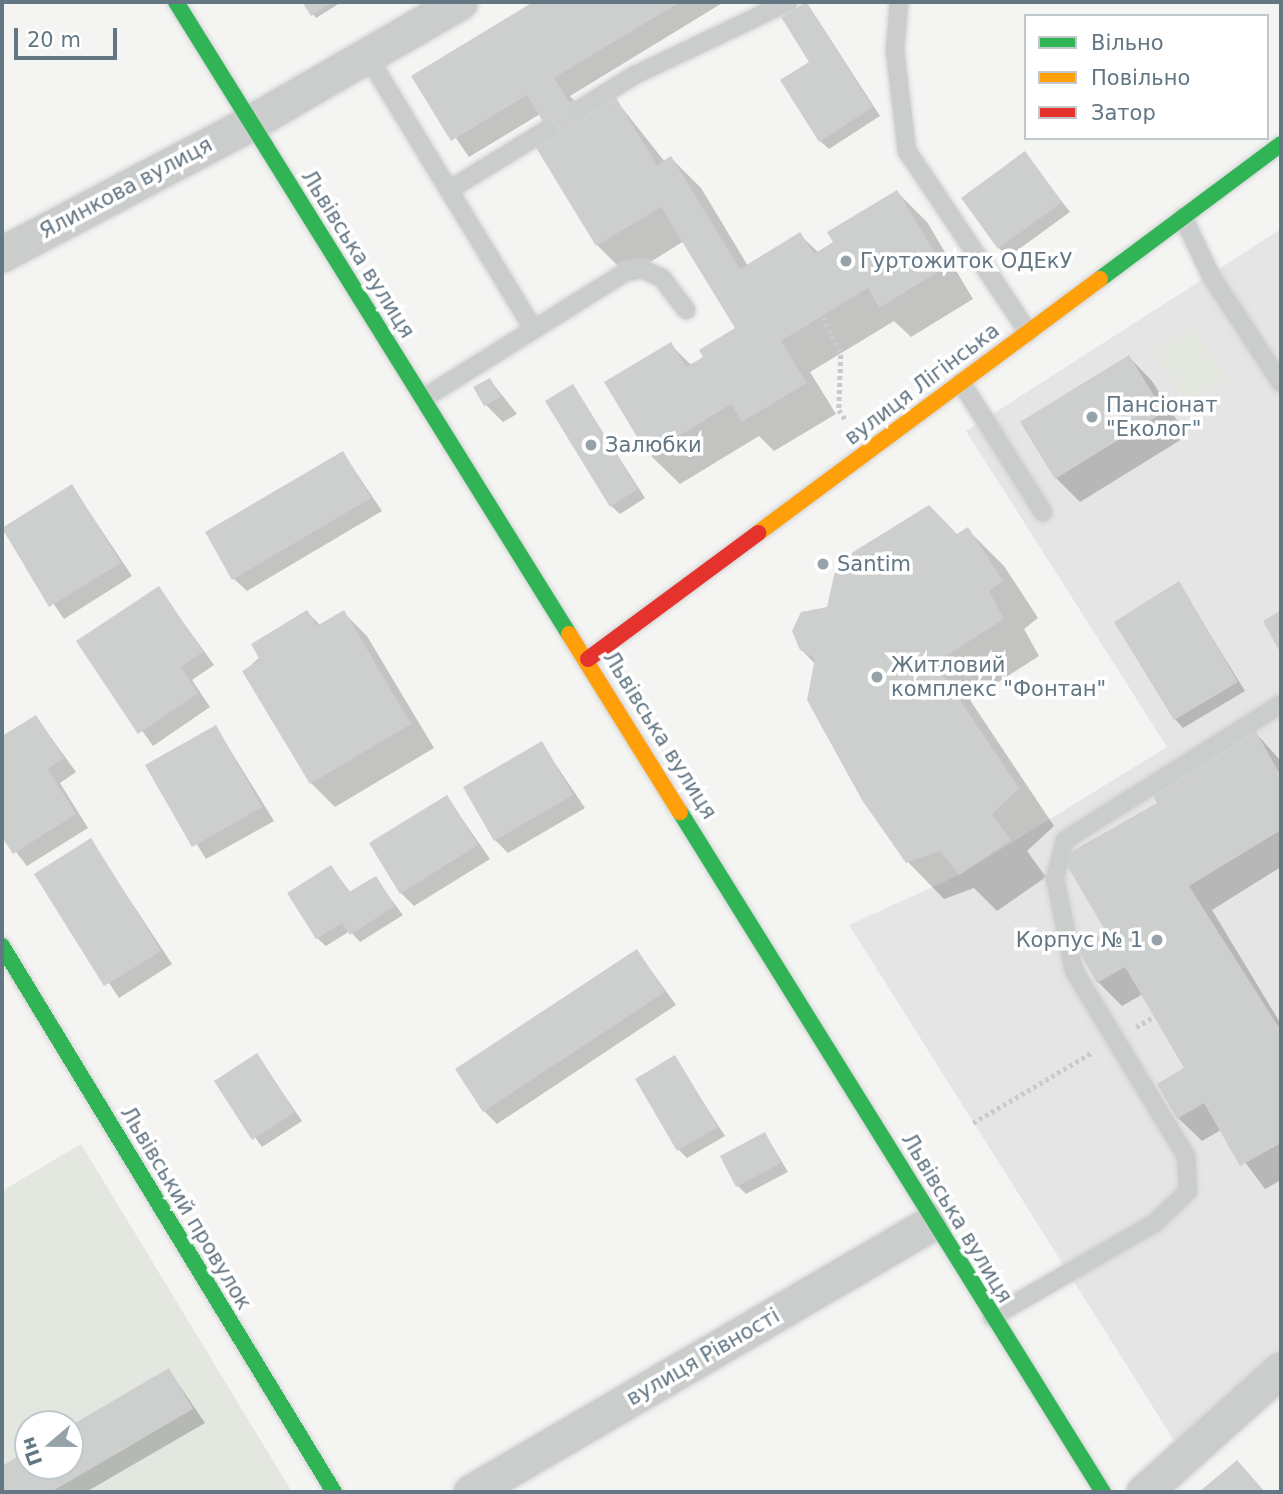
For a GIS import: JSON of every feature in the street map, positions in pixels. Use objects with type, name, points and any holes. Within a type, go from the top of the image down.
[{"type":"main road","name":"Львівська вулиця","points":[[176,2],[588,659],[992,1317],[1103,1492]]},
{"type":"main road","name":"вулиця Лігінська","points":[[588,659],[1281,144]]},
{"type":"main road","name":"Львівський провулок","points":[[2,946],[334,1492]]},
{"type":"street","name":"Ялинкова вулиця","points":[[2,254],[250,123],[460,2]]},
{"type":"street","name":"вулиця Рівності","points":[[471,1492],[935,1221]]},
{"type":"street","points":[[1144,1492],[1281,1369]]},
{"type":"lane","points":[[575,112],[635,75],[788,2]]},
{"type":"lane","points":[[900,2],[895,51],[907,151],[1028,332]]},
{"type":"lane","points":[[368,57],[532,327]]},
{"type":"lane","points":[[449,190],[548,129]]},
{"type":"lane","points":[[1183,217],[1211,276],[1281,383]]},
{"type":"lane","points":[[424,398],[532,327],[626,272],[642,269],[662,278],[686,310]]},
{"type":"lane","points":[[961,382],[1043,512]]},
{"type":"lane","points":[[992,1317],[1155,1223],[1188,1191],[1186,1156],[1074,971],[1063,937],[1055,878],[1065,840],[1281,704]]},
{"type":"path","points":[[823,317],[841,355],[839,410],[867,452]]},
{"type":"path","points":[[973,1123],[1155,1016]]},
{"type":"shaded area","points":[[1281,229],[1281,1347],[1175,1442],[849,925],[959,875],[1167,747],[966,431]]},
{"type":"shaded area","points":[[1193,325],[1229,381],[1188,406],[1152,350]]},
{"type":"shaded area","points":[[81,1144],[292,1492],[2,1492],[2,1191]]},
{"type":"building","points":[[302,2],[333,2],[311,16]]},
{"type":"building","name":"Гуртожиток ОДЕкУ","points":[[533,2],[680,2],[554,78],[579,118],[615,96],[657,165],[671,156],[740,269],[800,232],[814,254],[833,242],[827,232],[897,190],[944,268],[879,308],[868,288],[781,341],[807,383],[742,422],[731,404],[648,455],[604,382],[671,342],[686,367],[703,357],[699,350],[735,328],[661,207],[596,246],[535,146],[551,135],[527,95],[451,141],[411,76]]},
{"type":"building","points":[[806,2],[873,107],[819,142],[780,80],[809,62],[781,17]]},
{"type":"building","points":[[1025,151],[1062,202],[998,249],[961,198]]},
{"type":"building","name":"Пансіонат \"Еколог\"","points":[[1129,355],[1164,412],[1055,479],[1020,422]]},
{"type":"building","points":[[490,378],[501,397],[484,406],[473,387]]},
{"type":"building","name":"Залюбки","points":[[573,384],[638,489],[610,507],[545,401]]},
{"type":"building","points":[[343,451],[371,498],[232,580],[205,532]]},
{"type":"building","points":[[72,484],[121,563],[49,607],[2,528]]},
{"type":"building","name":"Житловий комплекс \"Фонтан\"","points":[[929,505],[957,534],[968,527],[1003,581],[989,591],[1004,619],[935,663],[1019,788],[992,814],[1011,840],[959,875],[940,851],[906,863],[862,800],[807,700],[815,658],[800,650],[792,631],[801,612],[827,607],[837,562]]},
{"type":"building","points":[[1179,581],[1238,682],[1174,720],[1114,622]]},
{"type":"building","points":[[159,586],[203,652],[181,667],[198,693],[138,734],[76,641]]},
{"type":"building","points":[[307,610],[317,626],[344,610],[411,724],[310,784],[242,671],[260,660],[251,644]]},
{"type":"building","points":[[1281,610],[1281,654],[1263,621]]},
{"type":"building","points":[[36,715],[64,758],[48,769],[76,814],[13,854],[2,837],[2,736]]},
{"type":"building","points":[[216,725],[262,807],[192,847],[145,765]]},
{"type":"building","name":"Корпус № 1","points":[[1254,728],[1281,776],[1281,830],[1189,886],[1281,1031],[1281,1143],[1240,1166],[1204,1103],[1177,1119],[1157,1084],[1184,1068],[1125,967],[1097,983],[1077,948],[1106,932],[1062,857],[1157,803],[1149,788]]},
{"type":"building","points":[[542,741],[573,795],[494,841],[463,787]]},
{"type":"building","points":[[447,795],[478,845],[400,894],[369,843]]},
{"type":"building","points":[[91,838],[161,951],[104,986],[34,874]]},
{"type":"building","points":[[331,865],[349,892],[376,876],[395,906],[350,935],[342,923],[316,939],[287,893]]},
{"type":"building","points":[[637,949],[665,992],[483,1112],[455,1069]]},
{"type":"building","points":[[257,1053],[295,1112],[252,1140],[214,1081]]},
{"type":"building","points":[[675,1055],[718,1127],[677,1151],[635,1079]]},
{"type":"building","points":[[765,1132],[781,1163],[736,1187],[720,1156]]},
{"type":"building","points":[[169,1368],[193,1409],[84,1473],[84,1418]]},
{"type":"building","points":[[14,1459],[14,1480],[72,1480],[51,1492],[2,1492],[2,1466]]},
{"type":"building","points":[[1237,1460],[1265,1492],[1199,1492]]},
{"type":"traffic: fast","points":[[176,2],[569,634]]},
{"type":"traffic: fast","points":[[1100,279],[1281,144]]},
{"type":"traffic: fast","points":[[680,812],[1103,1492]]},
{"type":"traffic: fast","points":[[2,946],[334,1492]]},
{"type":"traffic: slow","points":[[758,533],[1100,279]]},
{"type":"traffic: slow","points":[[569,634],[680,812]]},
{"type":"traffic: jam","points":[[588,659],[758,533]]},
{"type":"place","name":"Гуртожиток ОДЕкУ","points":[[846,261]]},
{"type":"place","name":"Пансіонат \"Еколог\"","points":[[1092,417]]},
{"type":"place","name":"Залюбки","points":[[591,445]]},
{"type":"place","name":"Santim","points":[[823,564]]},
{"type":"place","name":"Житловий комплекс \"Фонтан\"","points":[[877,677]]},
{"type":"place","name":"Корпус № 1","points":[[1157,940]]}]
